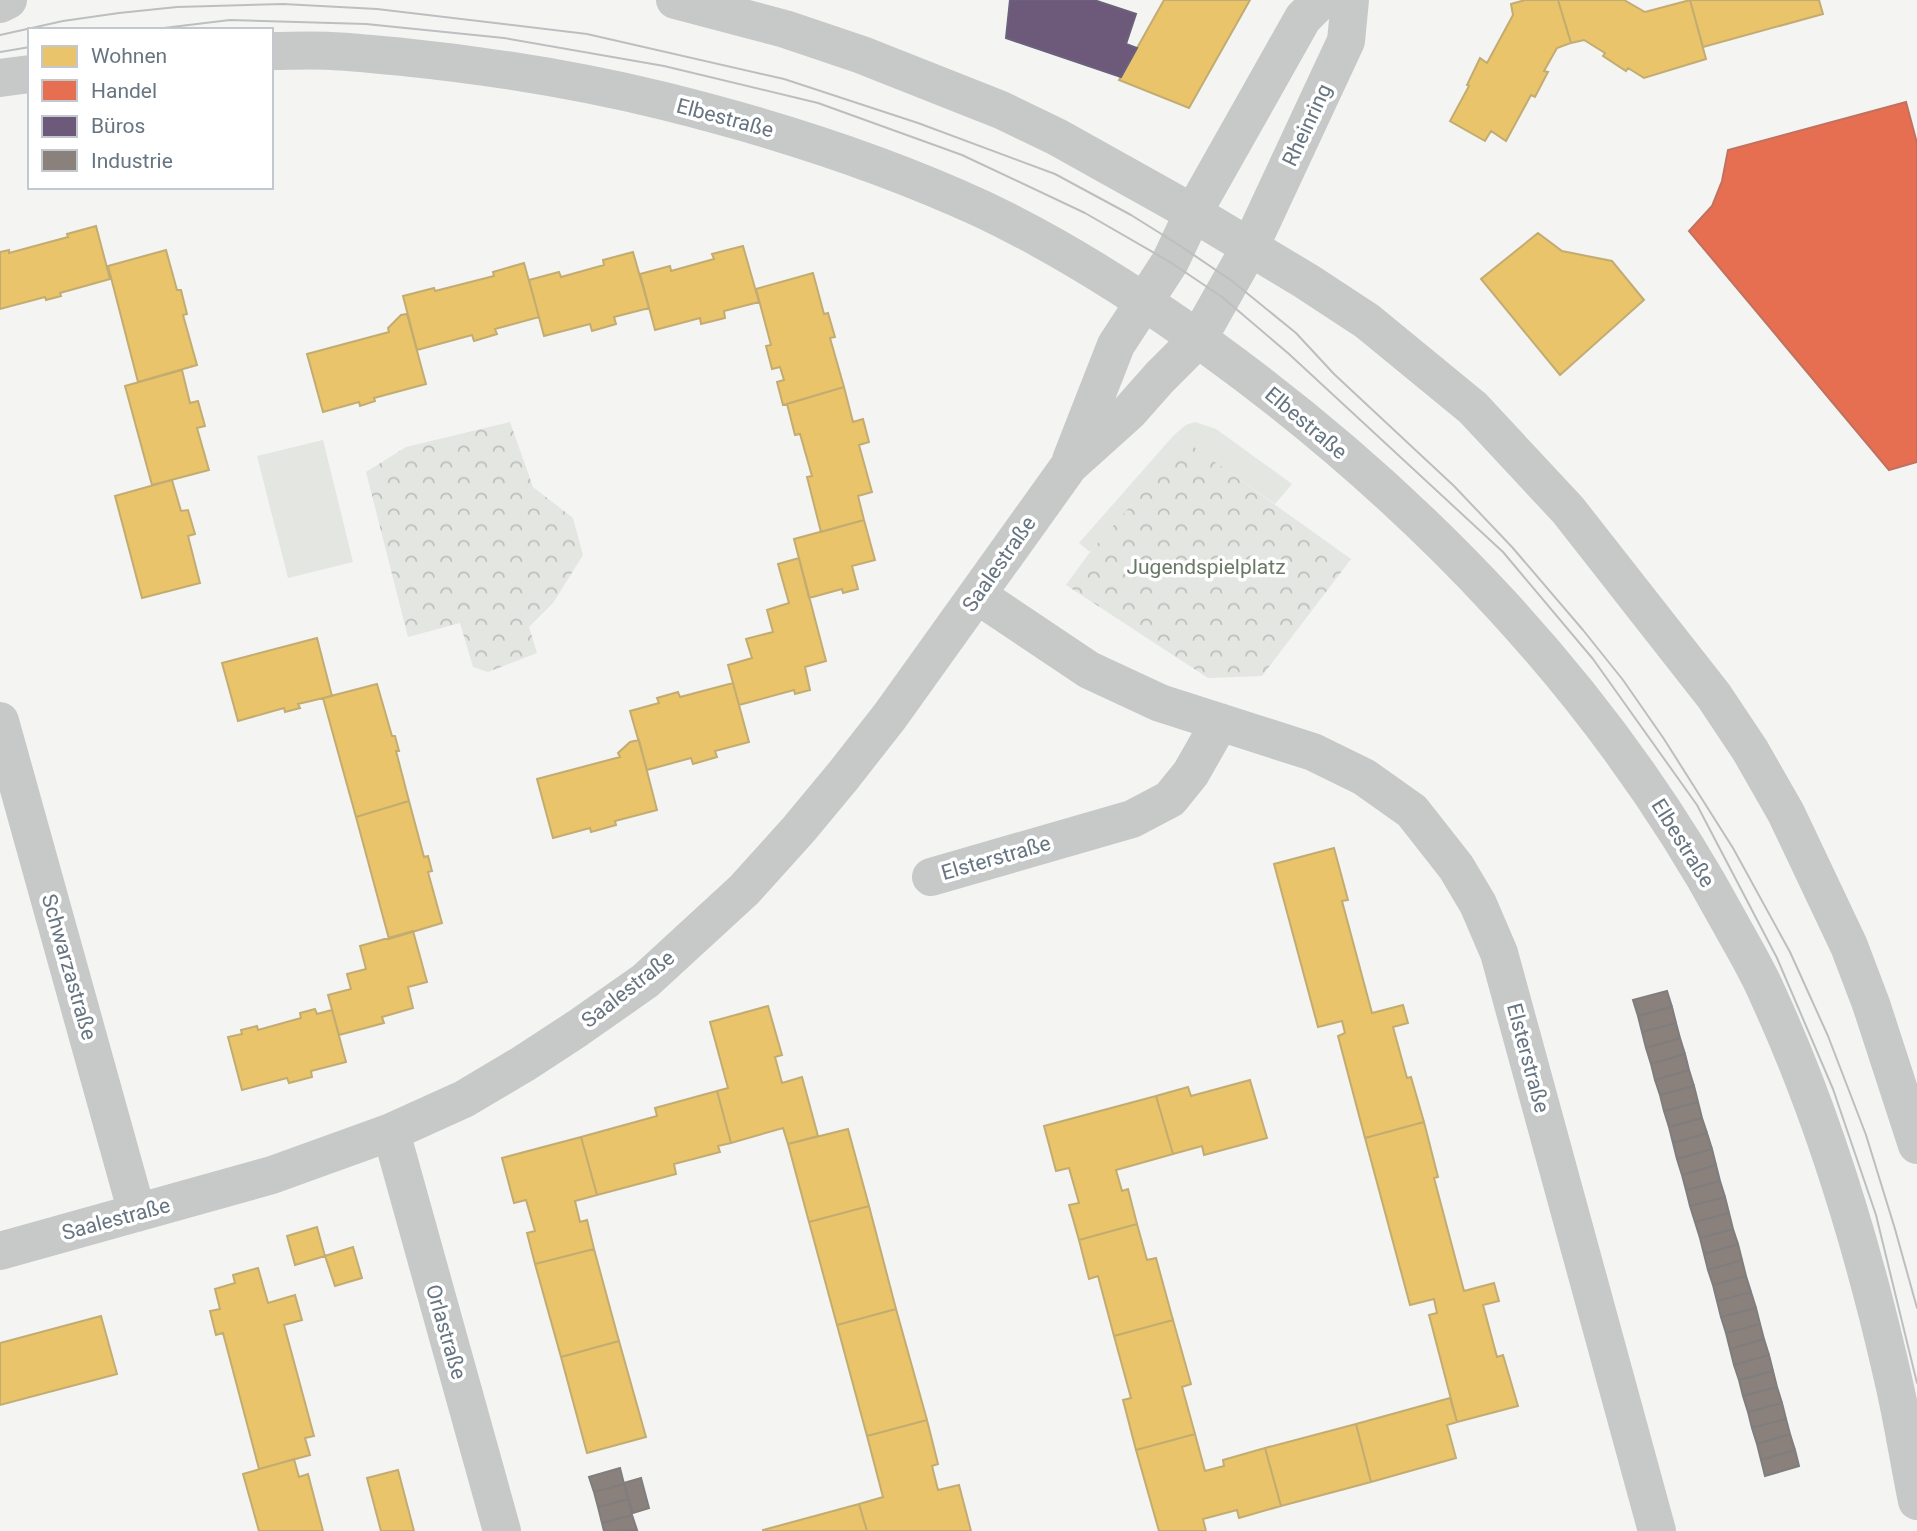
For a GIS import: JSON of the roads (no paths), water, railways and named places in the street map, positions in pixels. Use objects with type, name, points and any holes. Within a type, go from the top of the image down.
[{"type":"street","points":[[0,4],[8,0]]},
{"type":"street","points":[[675,0],[785,29],[862,55],[968,96],[1058,136],[1250,247],[1367,321],[1473,408],[1568,510],[1714,696],[1750,750],[1786,813],[1849,946],[1916,1135]]},
{"type":"street","points":[[1145,301],[1170,262],[1193,213],[1303,18],[1321,0]]},
{"type":"street","name":"Rheinring","points":[[1250,247],[1346,41],[1350,0]]},
{"type":"street","name":"Elbestraße","points":[[273,51],[332,51],[477,65],[599,85],[725,116],[826,147],[904,176],[981,208],[1025,230],[1145,301],[1293,410],[1380,485],[1471,572],[1538,647],[1601,724],[1654,796],[1705,877],[1766,989],[1807,1085],[1842,1187],[1894,1384],[1917,1501]]},
{"type":"street","points":[[0,78],[28,74]]},
{"type":"street","points":[[1198,339],[1250,247]]},
{"type":"street","name":"Saalestraße","points":[[1069,466],[1116,345],[1145,301]]},
{"type":"street","name":"Saalestraße","points":[[0,1251],[272,1175],[391,1132],[464,1099],[523,1064],[645,981],[744,890],[799,829],[890,716],[1069,466],[1129,412],[1198,339]]},
{"type":"street","name":"Elsterstraße","points":[[977,595],[1089,670],[1160,704],[1313,752],[1364,777],[1412,811],[1456,867],[1478,904],[1499,953],[1657,1531]]},
{"type":"street","name":"Schwarzastraße","points":[[0,721],[137,1213]]},
{"type":"street","name":"Elsterstraße","points":[[931,877],[1132,819],[1170,799],[1191,773],[1220,722]]},
{"type":"street","name":"Orlastraße","points":[[391,1132],[502,1531]]},
{"type":"tram line","points":[[32,28],[63,21],[177,7],[283,4],[377,9],[587,34],[784,79],[918,123],[1055,174],[1131,215],[1179,245],[1232,281],[1296,333],[1334,374],[1454,486],[1512,547],[1583,630],[1623,680],[1664,739],[1733,848],[1790,952],[1828,1036],[1866,1135],[1917,1308]]},
{"type":"tram line","points":[[164,28],[230,20],[366,24],[504,38],[664,66],[818,103],[962,155],[1085,213],[1170,262],[1222,297],[1289,354],[1503,552],[1593,659],[1697,805],[1777,958],[1833,1089],[1876,1215],[1917,1383]]},
{"type":"tram line","points":[[0,35],[28,29]]},
{"type":"tram line","points":[[0,52],[28,47]]},
{"type":"park label","name":"Jugendspielplatz","points":[[1206,567]]}]
